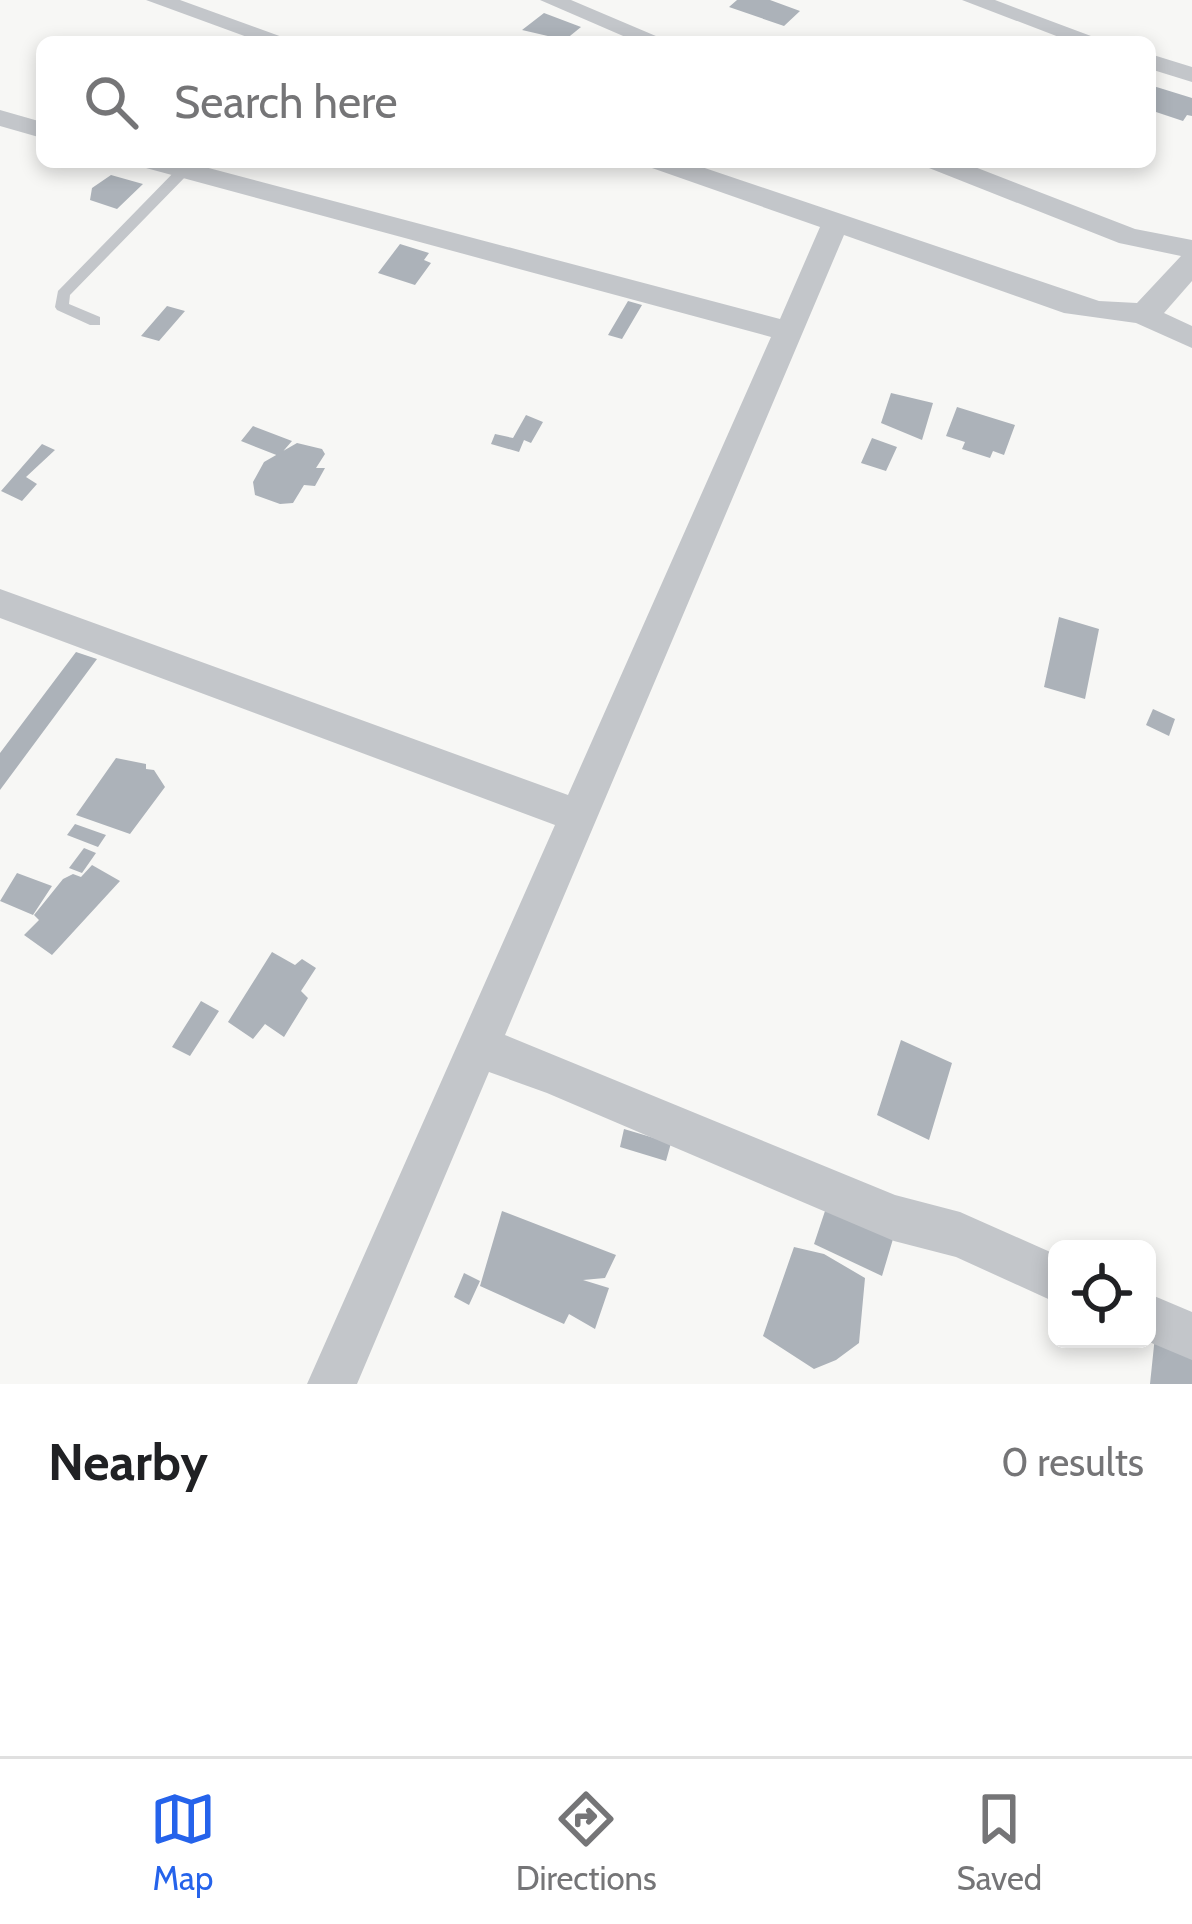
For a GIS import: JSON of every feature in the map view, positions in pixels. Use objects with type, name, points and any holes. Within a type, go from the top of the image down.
[{"type":"street","points":[[157,0],[266,36]]},
{"type":"street","points":[[551,0],[643,36]]},
{"type":"street","points":[[973,0],[1078,36]]},
{"type":"street","points":[[1156,63],[1192,75]]},
{"type":"street","points":[[0,118],[36,128]]},
{"type":"street","points":[[177,168],[787,331]]},
{"type":"street","points":[[678,168],[1074,306],[1140,313],[1192,338]]},
{"type":"street","points":[[953,168],[1129,237],[1192,249]]},
{"type":"street","points":[[332,1384],[836,222]]},
{"type":"street","points":[[1140,313],[1160,306],[1192,262]]},
{"type":"street","points":[[0,603],[580,818]]},
{"type":"street","points":[[480,1048],[550,1072],[894,1218],[960,1235],[1048,1275]]},
{"type":"street","points":[[1156,1321],[1192,1336]]},
{"type":"lane","points":[[95,321],[62,307],[63,294],[184,170]]},
{"type":"building","points":[[737,0],[770,0],[800,11],[784,26],[729,7]]},
{"type":"building","points":[[544,13],[581,27],[570,36],[522,30]]},
{"type":"building","points":[[1156,87],[1192,98],[1192,116],[1183,121],[1156,112]]},
{"type":"building","points":[[111,175],[143,184],[117,209],[90,200],[92,188]]},
{"type":"building","points":[[400,244],[429,253],[424,260],[431,263],[415,285],[378,273]]},
{"type":"building","points":[[628,301],[642,305],[622,339],[608,335]]},
{"type":"building","points":[[167,306],[185,311],[159,341],[141,336]]},
{"type":"building","points":[[891,393],[933,403],[922,440],[881,423]]},
{"type":"building","points":[[957,407],[1015,425],[1004,455],[993,451],[990,458],[962,449],[965,442],[946,436]]},
{"type":"building","points":[[526,415],[543,422],[531,443],[524,440],[519,452],[491,444],[495,434],[513,438]]},
{"type":"building","points":[[253,426],[292,441],[279,456],[241,441]]},
{"type":"building","points":[[872,438],[897,447],[886,471],[861,463]]},
{"type":"building","points":[[297,443],[325,454],[316,468],[325,468],[315,486],[304,485],[293,503],[280,504],[255,495],[253,482],[264,462]]},
{"type":"building","points":[[42,444],[55,450],[26,477],[37,484],[22,501],[1,491]]},
{"type":"building","points":[[1059,617],[1099,629],[1085,699],[1044,687]]},
{"type":"building","points":[[76,652],[97,659],[0,790],[0,753]]},
{"type":"building","points":[[1153,709],[1175,719],[1169,736],[1146,725]]},
{"type":"building","points":[[116,758],[146,764],[165,787],[130,834],[76,815]]},
{"type":"building","points":[[75,824],[106,835],[98,847],[67,835]]},
{"type":"building","points":[[84,848],[96,853],[82,873],[69,868]]},
{"type":"building","points":[[92,865],[120,881],[52,955],[24,935],[39,920],[34,915],[63,879],[73,874],[81,877]]},
{"type":"building","points":[[17,873],[52,886],[33,915],[0,901]]},
{"type":"building","points":[[272,952],[295,965],[302,959],[316,968],[301,991],[308,998],[284,1037],[265,1024],[253,1039],[228,1022]]},
{"type":"building","points":[[201,1001],[219,1011],[190,1056],[172,1047]]},
{"type":"building","points":[[901,1040],[952,1063],[929,1140],[877,1115]]},
{"type":"building","points":[[624,1129],[671,1143],[666,1161],[620,1147]]},
{"type":"building","points":[[826,1208],[893,1239],[882,1276],[814,1244]]},
{"type":"building","points":[[502,1211],[616,1255],[605,1278],[583,1280],[609,1288],[595,1329],[569,1314],[564,1324],[480,1286]]},
{"type":"building","points":[[794,1247],[824,1254],[865,1278],[859,1343],[814,1369],[763,1336]]},
{"type":"building","points":[[464,1273],[480,1281],[469,1305],[454,1297]]},
{"type":"building","points":[[1156,1336],[1192,1350],[1192,1384],[1150,1384]]}]
